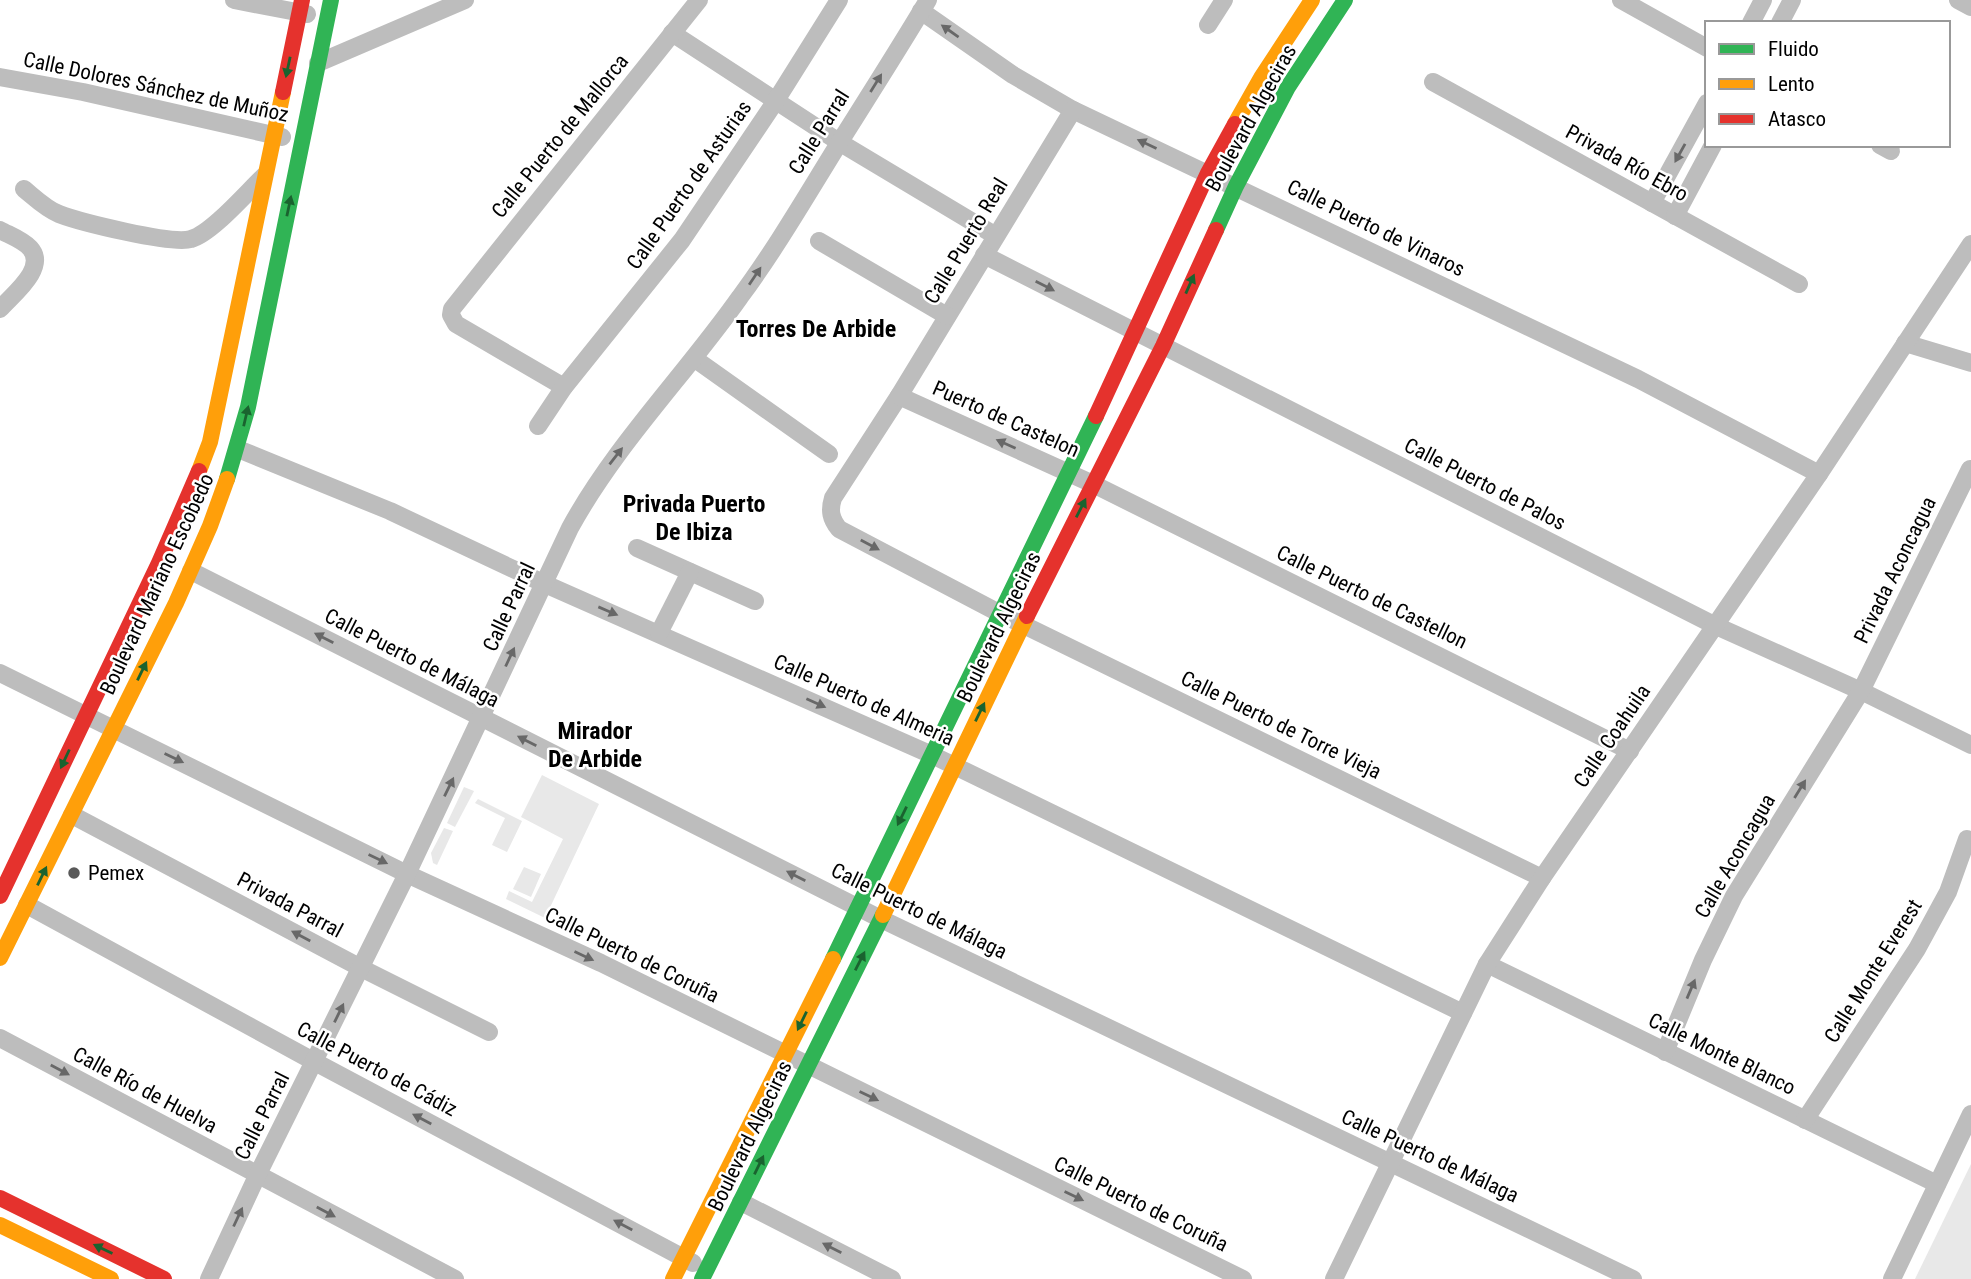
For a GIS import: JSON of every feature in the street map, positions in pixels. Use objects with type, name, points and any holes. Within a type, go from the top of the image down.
[{"type":"street","points":[[234,0],[300,6],[328,18]]},
{"type":"street","name":"Boulevard Mariano Escobedo","points":[[0,958],[191,571],[215,516],[239,449],[331,0]]},
{"type":"street","points":[[318,63],[465,0]]},
{"type":"street","name":"Calle Puerto de Mallorca","points":[[564,387],[456,324],[451,315],[457,300],[699,0]]},
{"type":"street","name":"Calle Puerto de Asturias","points":[[538,426],[564,387],[682,240],[775,102],[839,0]]},
{"type":"street","points":[[1208,25],[1224,0]]},
{"type":"street","name":"Boulevard Algeciras","points":[[673,1279],[932,755],[1136,333],[1209,173],[1261,78],[1312,0]]},
{"type":"street","name":"Boulevard Algeciras","points":[[704,1275],[881,919],[1023,624],[1163,346],[1237,186],[1288,87],[1345,0]]},
{"type":"street","points":[[1621,0],[1705,47]]},
{"type":"street","points":[[1752,21],[1763,0]]},
{"type":"street","points":[[1781,21],[1792,0]]},
{"type":"street","points":[[1958,0],[1971,7]]},
{"type":"street","name":"Calle Puerto de Vinaros","points":[[924,5],[1013,75],[1073,110],[1638,379],[1819,474]]},
{"type":"street","name":"Calle Parral","points":[[209,1279],[257,1176],[407,874],[570,528],[589,494],[611,462],[695,359],[786,230],[924,5]]},
{"type":"street","name":"Boulevard Mariano Escobedo","points":[[2,887],[201,469],[216,416],[300,6]]},
{"type":"street","points":[[672,33],[775,102],[996,236]]},
{"type":"street","name":"Calle Dolores Sánchez de Muñoz","points":[[0,77],[83,92],[273,136],[301,148]]},
{"type":"street","name":"Privada Río Ebro","points":[[1433,82],[1799,284]]},
{"type":"street","points":[[1652,203],[1705,107]]},
{"type":"street","name":"Calle Puerto Real","points":[[833,498],[899,396],[1073,110]]},
{"type":"street","points":[[1675,216],[1712,147]]},
{"type":"street","points":[[24,189],[57,213],[80,221],[172,240],[189,240],[204,233],[265,174],[301,148]]},
{"type":"street","points":[[0,230],[28,245],[33,251],[35,264],[29,276],[0,309]]},
{"type":"street","points":[[819,241],[947,316]]},
{"type":"street","name":"Calle Coahuila","points":[[1334,1279],[1487,964],[1542,878],[1819,474],[1971,244]]},
{"type":"street","name":"Calle Puerto de Palos","points":[[984,255],[1714,625],[1861,691],[1971,745]]},
{"type":"street","points":[[1905,344],[1971,363]]},
{"type":"street","points":[[695,359],[829,454]]},
{"type":"street","name":"Puerto de Castelon","points":[[899,396],[1093,484]]},
{"type":"street","name":"Calle Puerto de Almeria","points":[[239,449],[390,511],[545,584],[932,755],[1463,1013]]},
{"type":"street","name":"Privada Aconcagua","points":[[1861,691],[1970,469]]},
{"type":"street","name":"Calle Puerto de Castellon","points":[[1093,484],[1630,751]]},
{"type":"street","name":"Calle Puerto de Torre Vieja","points":[[833,498],[831,514],[839,529],[999,613],[1542,878]]},
{"type":"street","points":[[637,548],[755,601]]},
{"type":"street","name":"Calle Puerto de Málaga","points":[[191,571],[881,919],[1633,1279]]},
{"type":"street","points":[[659,633],[690,572]]},
{"type":"street","name":"Calle Puerto de Coruña","points":[[0,673],[407,874],[601,963],[1243,1279]]},
{"type":"street","name":"Calle Aconcagua","points":[[1665,1052],[1703,960],[1734,896],[1861,691]]},
{"type":"street","name":"Privada Parral","points":[[72,815],[361,968],[489,1032]]},
{"type":"street","name":"Calle Monte Everest","points":[[1805,1119],[1917,949],[1948,892],[1967,839]]},
{"type":"street","name":"Calle Puerto de Cádiz","points":[[27,905],[315,1062],[684,1257],[704,1275]]},
{"type":"street","name":"Calle Monte Blanco","points":[[1487,964],[1937,1184]]},
{"type":"street","name":"Calle Río de Huelva","points":[[0,1038],[455,1279]]},
{"type":"street","points":[[1892,1279],[1971,1114]]},
{"type":"street","points":[[0,1198],[164,1279]]},
{"type":"street","points":[[741,1202],[892,1279]]},
{"type":"street","points":[[0,1225],[111,1279]]},
{"type":"shaded area","points":[[542,775],[599,804],[545,918],[506,899],[509,891],[532,902],[563,839],[521,817]]},
{"type":"shaded area","points":[[464,787],[474,791],[455,827],[447,823]]},
{"type":"shaded area","points":[[478,799],[522,821],[507,852],[492,845],[505,818],[475,803]]},
{"type":"shaded area","points":[[444,828],[453,831],[437,865],[433,863],[431,853]]},
{"type":"shaded area","points":[[524,867],[541,874],[531,897],[513,889]]},
{"type":"shaded area","points":[[1971,1164],[1971,1279],[1915,1279]]},
{"type":"traffic: fast","points":[[227,479],[248,407],[331,0]]},
{"type":"traffic: fast","points":[[1216,230],[1288,87],[1345,0]]},
{"type":"traffic: fast","points":[[833,959],[1096,416]]},
{"type":"traffic: fast","points":[[702,1279],[883,915]]},
{"type":"traffic: slow","points":[[1235,124],[1261,78],[1312,0]]},
{"type":"traffic: slow","points":[[199,471],[210,442],[283,92]]},
{"type":"traffic: slow","points":[[0,958],[176,603],[210,526],[227,479]]},
{"type":"traffic: slow","points":[[883,915],[1027,616]]},
{"type":"traffic: slow","points":[[673,1279],[833,959]]},
{"type":"traffic: slow","points":[[0,1225],[111,1279]]},
{"type":"traffic: jam","points":[[283,92],[302,0]]},
{"type":"traffic: jam","points":[[1096,416],[1208,173],[1235,124]]},
{"type":"traffic: jam","points":[[1027,616],[1163,346],[1216,230]]},
{"type":"traffic: jam","points":[[0,896],[159,563],[199,471]]},
{"type":"traffic: jam","points":[[0,1198],[164,1279]]},
{"type":"place","name":"Pemex","points":[[74,873]]},
{"type":"district","name":"Torres De Arbide","points":[[816,329]]},
{"type":"district","name":"Privada Puerto De Ibiza","points":[[694,518]]},
{"type":"district","name":"Mirador De Arbide","points":[[595,745]]}]
